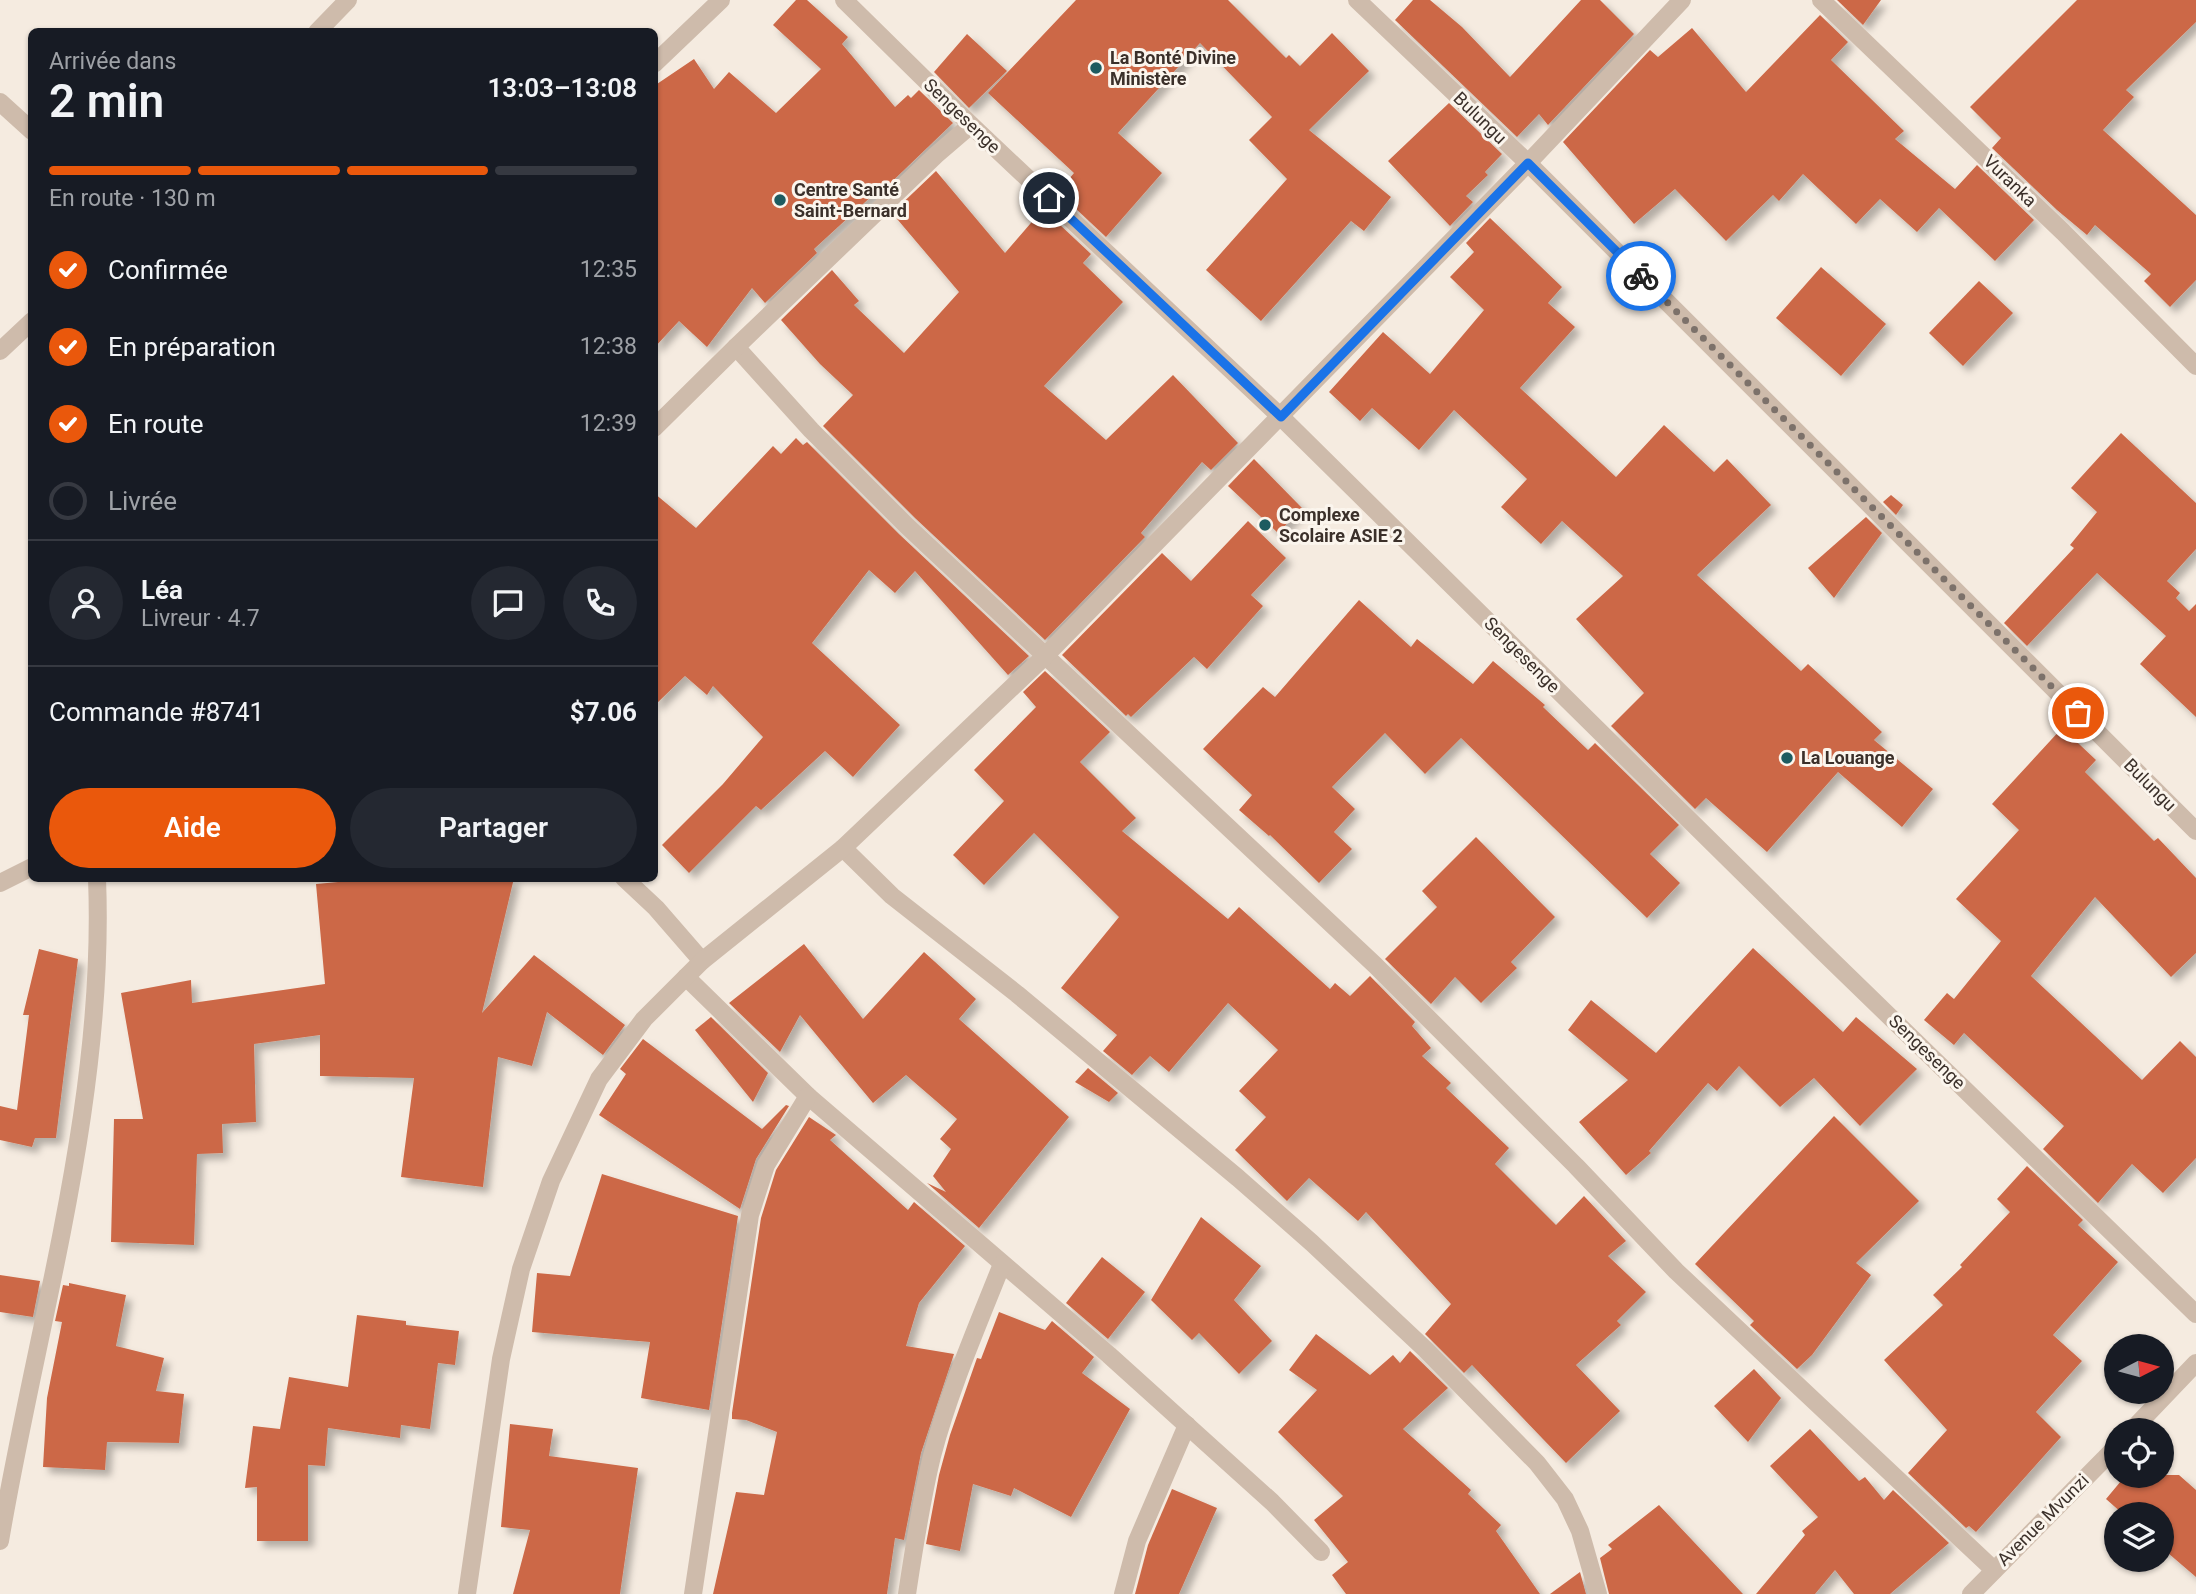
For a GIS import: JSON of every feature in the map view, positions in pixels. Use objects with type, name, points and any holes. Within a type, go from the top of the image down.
[{"type":"street","points":[[321,28],[348,0]]},
{"type":"street","points":[[658,60],[721,0]]},
{"type":"street","name":"Sengesenge","points":[[844,0],[971,125],[1281,417],[2196,1314]]},
{"type":"street","name":"Bulungu","points":[[1357,0],[1528,163],[2196,831]]},
{"type":"street","points":[[467,1594],[501,1359],[521,1269],[551,1181],[600,1079],[644,1019],[702,961],[843,848],[1045,656],[1528,163],[1682,0]]},
{"type":"street","name":"Vuranka","points":[[1821,0],[2053,222],[2196,366]]},
{"type":"street","points":[[0,102],[28,127]]},
{"type":"street","points":[[658,424],[736,346],[971,125]]},
{"type":"street","points":[[0,351],[28,324]]},
{"type":"street","points":[[736,346],[811,430],[907,526],[1375,965],[1576,1166],[1676,1271],[1994,1570]]},
{"type":"street","points":[[843,848],[892,896],[1017,994],[1238,1178],[1425,1349],[1537,1463],[1564,1499],[1580,1531],[1598,1594]]},
{"type":"street","points":[[0,883],[28,869]]},
{"type":"street","points":[[0,1541],[88,1085],[96,990],[96,882]]},
{"type":"street","points":[[628,882],[656,908],[702,961]]},
{"type":"street","points":[[686,976],[808,1096],[1109,1355],[1272,1502],[1321,1552]]},
{"type":"street","points":[[693,1594],[750,1215],[766,1165],[808,1096]]},
{"type":"street","points":[[907,1594],[933,1455],[966,1355],[1002,1264]]},
{"type":"street","points":[[2143,1418],[2196,1363]]},
{"type":"street","points":[[1123,1594],[1136,1541],[1187,1425]]},
{"type":"street","name":"Avenue Mvunzi","points":[[1971,1594],[2104,1459]]},
{"type":"building","points":[[796,0],[807,0],[848,37],[842,44],[895,107],[908,95],[911,98],[919,90],[953,123],[878,195],[875,193],[814,249],[817,253],[765,303],[752,288],[707,347],[679,321],[658,344],[658,83],[694,59],[714,89],[729,72],[776,113],[821,69],[773,25]]},
{"type":"building","points":[[1076,0],[1228,0],[1286,58],[1289,55],[1300,66],[1332,33],[1369,71],[1309,130],[1391,197],[1364,231],[1351,221],[1261,321],[1206,270],[1287,179],[1249,140],[1272,117],[1200,43],[1118,133],[1162,173],[1106,237],[1058,192],[1074,173],[988,93]]},
{"type":"building","points":[[1413,0],[1430,0],[1462,27],[1510,77],[1581,0],[1600,0],[1634,34],[1548,125],[1539,114],[1517,137],[1395,20]]},
{"type":"building","points":[[1837,0],[1881,0],[1863,25]]},
{"type":"building","points":[[2077,0],[2196,0],[2196,22],[2126,90],[2134,97],[2103,130],[2196,215],[2196,280],[2170,307],[2144,281],[2151,274],[2095,225],[2087,235],[1992,148],[2001,138],[1970,107]]},
{"type":"building","points":[[1820,15],[1848,42],[1831,60],[1904,131],[1895,139],[1955,189],[1977,165],[2034,220],[1995,261],[1939,208],[1917,232],[1880,199],[1856,224],[1803,174],[1779,201],[1773,195],[1726,241],[1675,189],[1634,224],[1563,142],[1650,50],[1658,57],[1692,28],[1746,92]]},
{"type":"building","points":[[967,34],[1007,71],[969,108],[934,72]]},
{"type":"building","points":[[1449,103],[1502,154],[1485,172],[1488,175],[1466,196],[1473,202],[1450,226],[1388,161]]},
{"type":"building","points":[[936,171],[1005,253],[1043,209],[1091,254],[1083,263],[1123,302],[1044,386],[1106,440],[1173,375],[1238,443],[1211,470],[1202,462],[1141,533],[1145,537],[1045,640],[915,518],[823,426],[853,395],[820,364],[781,320],[832,270],[859,301],[854,305],[904,353],[959,292],[892,213]]},
{"type":"building","points":[[1490,218],[1562,287],[1548,303],[1575,327],[1520,388],[1616,477],[1664,425],[1714,472],[1727,459],[1771,505],[1697,575],[1801,671],[1808,664],[1882,732],[1874,740],[1933,789],[1902,827],[1838,772],[1767,852],[1706,798],[1695,809],[1611,726],[1644,693],[1576,619],[1623,576],[1562,521],[1541,544],[1501,507],[1527,479],[1454,410],[1419,450],[1372,408],[1360,421],[1329,392],[1383,332],[1430,374],[1484,310],[1450,277],[1474,252],[1466,243]]},
{"type":"building","points":[[1821,267],[1886,324],[1841,376],[1776,318]]},
{"type":"building","points":[[1979,281],[2013,313],[1963,366],[1929,333]]},
{"type":"building","points":[[2121,433],[2196,503],[2196,549],[2167,581],[2180,593],[2176,598],[2189,611],[2196,604],[2196,717],[2140,664],[2166,636],[2097,573],[2027,646],[2004,623],[2074,548],[2070,545],[2097,512],[2071,488]]},
{"type":"building","points":[[796,438],[803,445],[807,442],[899,534],[1029,656],[1008,675],[915,571],[895,593],[869,570],[812,643],[900,725],[853,777],[825,751],[761,810],[756,806],[689,873],[662,845],[723,784],[763,737],[713,686],[707,695],[685,676],[658,702],[658,496],[696,528],[773,446],[781,454]]},
{"type":"building","points":[[1254,459],[1302,508],[1278,533],[1228,486]]},
{"type":"building","points":[[1891,495],[1903,505],[1896,515],[1883,502]]},
{"type":"building","points":[[1866,517],[1882,533],[1834,598],[1808,568]]},
{"type":"building","points":[[1248,521],[1286,558],[1251,595],[1263,606],[1207,669],[1194,657],[1131,717],[1128,714],[1126,716],[1062,655],[1162,553],[1191,581]]},
{"type":"building","points":[[1359,600],[1411,647],[1417,639],[1473,684],[1493,661],[1545,705],[1543,707],[1588,750],[1595,743],[1679,825],[1650,854],[1680,883],[1647,918],[1461,738],[1425,774],[1385,733],[1332,787],[1355,809],[1334,832],[1352,849],[1319,883],[1270,835],[1239,810],[1252,795],[1203,749],[1263,687],[1275,697]]},
{"type":"building","points":[[1045,671],[1110,732],[1080,762],[1136,818],[1122,831],[1228,919],[1239,907],[1330,989],[1335,983],[1350,996],[1370,976],[1415,1022],[1412,1026],[1431,1048],[1422,1056],[1451,1083],[1446,1088],[1509,1148],[1495,1164],[1556,1225],[1584,1196],[1626,1241],[1608,1256],[1646,1292],[1617,1321],[1621,1325],[1576,1365],[1620,1411],[1566,1463],[1472,1365],[1464,1373],[1425,1334],[1451,1304],[1366,1212],[1358,1221],[1309,1178],[1287,1201],[1235,1150],[1266,1117],[1239,1091],[1278,1050],[1228,1003],[1169,1072],[1150,1056],[1132,1075],[1103,1051],[1117,1035],[1061,988],[1119,917],[1034,833],[984,885],[953,855],[1004,801],[974,770],[1036,707],[1023,692]]},
{"type":"building","points":[[2062,728],[2096,760],[2085,772],[2154,841],[2158,838],[2196,878],[2196,953],[2171,977],[2095,897],[2031,976],[2142,1080],[2180,1041],[2196,1057],[2196,1158],[2163,1193],[2132,1164],[2098,1203],[2043,1149],[2064,1126],[1964,1033],[1954,1045],[1924,1020],[1947,993],[1954,999],[2001,941],[1956,899],[2019,830],[1992,804]]},
{"type":"building","points":[[1476,837],[1555,917],[1511,962],[1517,968],[1481,1003],[1455,977],[1431,1004],[1385,959],[1437,907],[1422,891]]},
{"type":"building","points":[[513,882],[482,1013],[534,955],[625,1025],[603,1055],[547,1012],[532,1066],[498,1057],[483,1187],[401,1177],[414,1078],[320,1076],[320,1035],[254,1044],[256,1122],[222,1124],[223,1153],[197,1154],[194,1245],[111,1242],[114,1119],[143,1119],[121,993],[191,980],[192,1003],[325,984],[316,884]]},
{"type":"building","points":[[804,944],[863,1019],[924,952],[976,999],[959,1019],[1069,1117],[979,1228],[927,1183],[946,1192],[933,1176],[951,1149],[940,1139],[957,1119],[906,1075],[873,1103],[800,1015],[780,1052],[729,1003]]},
{"type":"building","points":[[1753,948],[1843,1032],[1856,1017],[1917,1069],[1860,1126],[1814,1078],[1780,1107],[1739,1066],[1717,1091],[1708,1083],[1649,1151],[1651,1153],[1626,1175],[1579,1122],[1628,1080],[1568,1030],[1591,1000],[1656,1053]]},
{"type":"building","points":[[39,949],[78,959],[56,1138],[35,1138],[32,1147],[0,1140],[0,1106],[17,1110],[29,1015],[23,1015]]},
{"type":"building","points":[[711,1017],[768,1073],[753,1102],[695,1030]]},
{"type":"building","points":[[643,1039],[762,1129],[786,1105],[789,1106],[756,1159],[740,1209],[599,1115],[626,1074],[620,1069]]},
{"type":"building","points":[[1088,1068],[1118,1093],[1109,1102],[1075,1082]]},
{"type":"building","points":[[1834,1116],[1919,1201],[1856,1263],[1871,1275],[1812,1355],[1797,1369],[1750,1325],[1754,1321],[1695,1264]]},
{"type":"building","points":[[809,1117],[836,1135],[830,1140],[908,1210],[914,1202],[965,1246],[919,1303],[906,1346],[954,1354],[921,1453],[904,1540],[895,1538],[887,1594],[713,1594],[736,1492],[764,1495],[777,1432],[746,1420],[732,1419],[732,1413],[761,1218],[776,1170]]},
{"type":"building","points":[[2027,1166],[2083,1220],[2078,1225],[2118,1262],[2053,1335],[2082,1361],[2036,1412],[2061,1437],[1976,1532],[1969,1526],[1966,1528],[1908,1473],[1947,1430],[1884,1360],[1943,1305],[1933,1295],[1962,1267],[1960,1265],[2010,1212],[1997,1199]]},
{"type":"building","points":[[602,1174],[738,1216],[709,1410],[641,1398],[650,1342],[532,1332],[537,1273],[570,1276]]},
{"type":"building","points":[[1201,1217],[1261,1266],[1234,1300],[1272,1341],[1239,1374],[1199,1333],[1192,1340],[1151,1300]]},
{"type":"building","points":[[1102,1257],[1145,1292],[1108,1339],[1066,1303]]},
{"type":"building","points":[[0,1275],[40,1281],[33,1317],[0,1312]]},
{"type":"building","points":[[69,1283],[126,1295],[116,1346],[164,1358],[156,1391],[184,1394],[179,1443],[107,1442],[105,1470],[43,1467],[47,1398],[62,1322],[55,1321],[63,1285],[69,1286]]},
{"type":"building","points":[[999,1312],[1045,1330],[1052,1321],[1094,1357],[1082,1373],[1130,1409],[1071,1517],[1014,1488],[1011,1496],[973,1484],[960,1551],[926,1544],[939,1475],[950,1435],[977,1358],[981,1359]]},
{"type":"building","points":[[357,1315],[406,1321],[406,1325],[459,1331],[455,1365],[438,1363],[430,1429],[401,1425],[400,1438],[328,1428],[325,1466],[308,1465],[308,1541],[257,1541],[257,1487],[245,1488],[253,1426],[280,1429],[289,1377],[348,1387]]},
{"type":"building","points":[[1316,1334],[1370,1375],[1393,1355],[1400,1363],[1410,1351],[1448,1388],[1403,1429],[1471,1490],[1468,1494],[1501,1525],[1496,1531],[1540,1594],[1346,1594],[1332,1575],[1348,1562],[1314,1520],[1343,1496],[1278,1432],[1317,1390],[1289,1370]]},
{"type":"building","points":[[1754,1369],[1781,1398],[1748,1442],[1714,1406]]},
{"type":"building","points":[[510,1424],[553,1429],[549,1456],[638,1468],[620,1594],[513,1594],[530,1530],[501,1527]]},
{"type":"building","points":[[1810,1429],[1859,1481],[1865,1477],[1884,1500],[1893,1490],[1949,1543],[1890,1594],[1854,1594],[1835,1570],[1815,1594],[1756,1594],[1805,1535],[1802,1531],[1818,1517],[1770,1466]]},
{"type":"building","points":[[2174,1475],[2179,1475],[2196,1490],[2196,1577],[2174,1558],[2174,1502],[2109,1502],[2106,1499],[2115,1488],[2174,1488]]},
{"type":"building","points":[[1172,1489],[1217,1508],[1179,1594],[1135,1594],[1148,1545]]},
{"type":"building","points":[[1659,1505],[1743,1594],[1609,1594],[1600,1558],[1612,1549],[1608,1545]]},
{"type":"building","points":[[1580,1572],[1586,1594],[1550,1594]]},
{"type":"way so far","points":[[1641,276],[2078,713]]},
{"type":"place","name":"La Bonté Divine Ministère","points":[[1096,68]]},
{"type":"place","name":"Centre Santé Saint-Bernard","points":[[780,200]]},
{"type":"place","name":"Complexe Scolaire ASIE 2","points":[[1265,525]]},
{"type":"place","name":"La Louange","points":[[1787,758]]},
{"type":"route","points":[[1049,198],[1281,417],[1528,163],[1641,276]]}]
